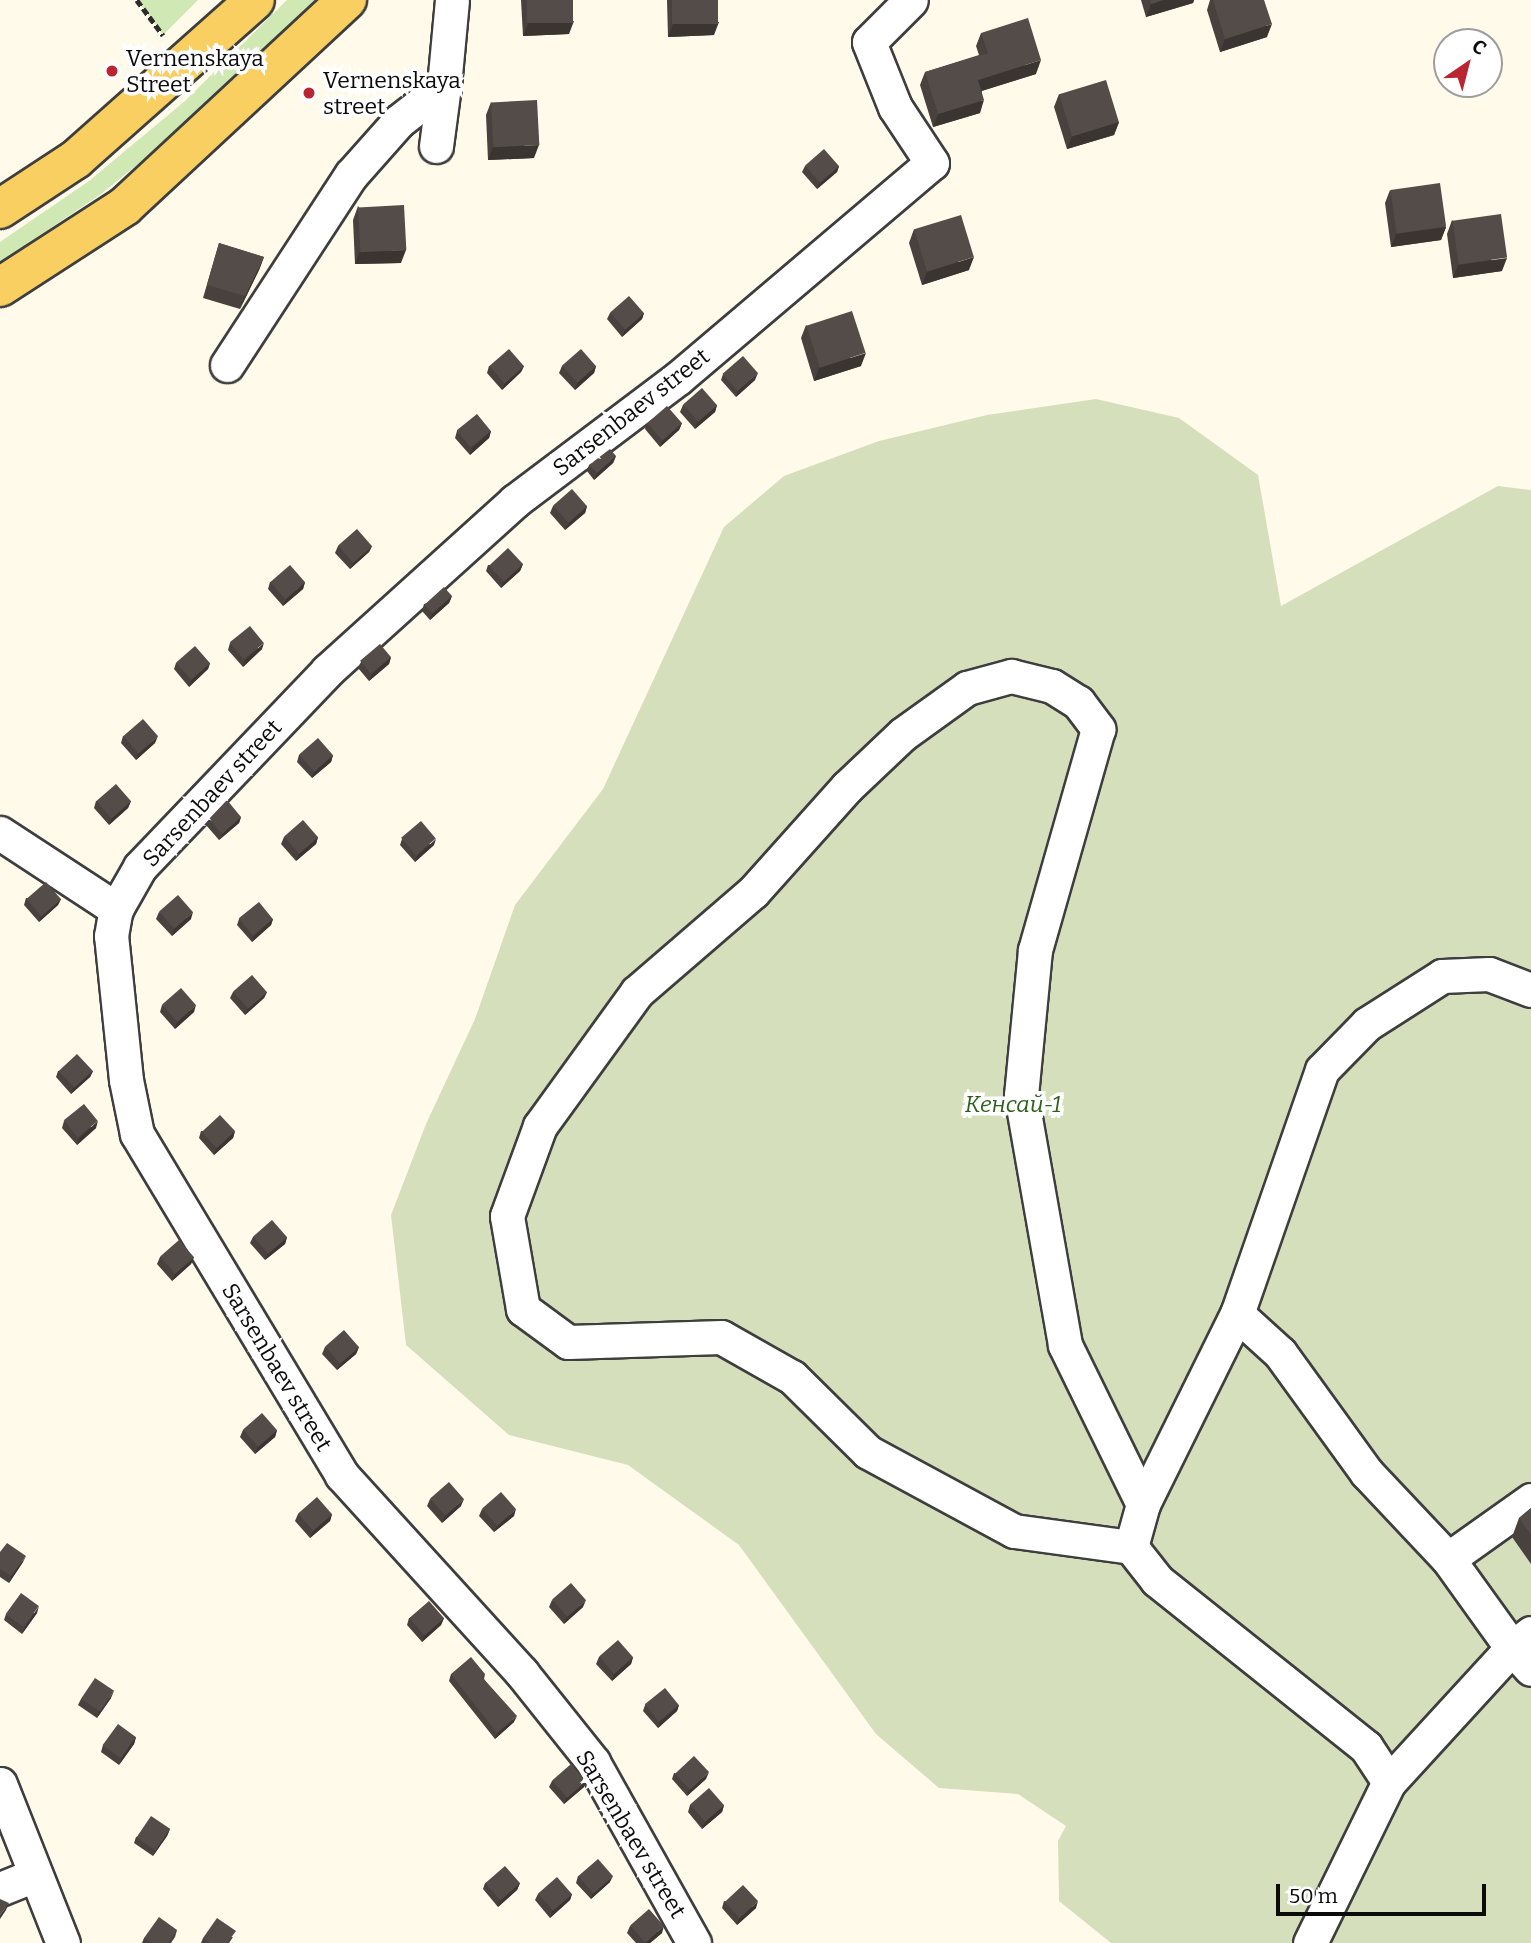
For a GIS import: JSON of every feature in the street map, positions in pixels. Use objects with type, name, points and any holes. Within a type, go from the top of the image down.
[{"type":"main road","points":[[0,209],[76,159],[256,0]]},
{"type":"main road","points":[[0,287],[125,206],[347,0]]},
{"type":"street","points":[[436,146],[452,0]]},
{"type":"street","name":"Sarsenbaev street","points":[[694,1943],[593,1762],[522,1673],[342,1475],[137,1134],[126,1080],[111,936],[116,909],[140,867],[327,671],[515,501],[677,379],[932,163],[895,107],[869,42],[911,0]]},
{"type":"street","points":[[227,365],[351,175],[399,121],[444,86]]},
{"type":"street","points":[[1143,1504],[1065,1345],[1021,1094],[1035,950],[1098,729],[1069,696],[1052,686],[1011,676],[967,688],[903,734],[847,787],[753,892],[637,992],[540,1126],[507,1216],[523,1309],[568,1342],[721,1336],[792,1377],[868,1451],[1014,1531],[1131,1547],[1157,1580],[1366,1747],[1389,1782]]},
{"type":"street","points":[[0,833],[116,909]]},
{"type":"street","points":[[1131,1547],[1143,1504],[1237,1314],[1322,1070],[1367,1024],[1442,976],[1489,974],[1531,990]]},
{"type":"street","points":[[1237,1314],[1280,1353],[1367,1472],[1448,1559],[1525,1650],[1389,1782],[1310,1943]]},
{"type":"street","points":[[1448,1559],[1531,1500]]},
{"type":"street","points":[[0,1784],[63,1943]]},
{"type":"street","points":[[0,1889],[35,1875]]},
{"type":"path","points":[[137,0],[163,35]]},
{"type":"green space","points":[[137,0],[198,0],[163,35]]},
{"type":"green space","points":[[287,0],[316,0],[197,116],[101,194],[0,262],[0,242],[89,181],[185,101]]},
{"type":"green space","name":"Кенсай-1","points":[[1096,399],[1179,418],[1258,475],[1281,606],[1498,486],[1531,490],[1531,1943],[1111,1943],[1059,1901],[1058,1841],[1066,1826],[1018,1794],[939,1788],[876,1734],[739,1545],[628,1465],[509,1435],[406,1345],[391,1215],[426,1124],[475,1019],[515,905],[603,789],[724,527],[784,476],[879,441],[987,415]]},
{"type":"building","points":[[527,0],[573,0],[573,23],[527,23]]},
{"type":"building","points":[[672,0],[718,0],[718,24],[672,24]]},
{"type":"building","points":[[1213,0],[1264,0],[1272,24],[1225,39]]},
{"type":"building","points":[[1028,18],[1041,60],[978,80],[984,100],[938,114],[925,72],[988,53],[981,33]]},
{"type":"building","points":[[1106,80],[1119,122],[1072,136],[1059,94]]},
{"type":"building","points":[[537,100],[539,145],[493,147],[491,102]]},
{"type":"building","points":[[824,149],[839,166],[820,183],[805,165]]},
{"type":"building","points":[[1440,183],[1446,227],[1397,234],[1390,190]]},
{"type":"building","points":[[404,205],[406,250],[360,252],[358,207]]},
{"type":"building","points":[[1501,214],[1507,258],[1459,264],[1452,221]]},
{"type":"building","points":[[961,215],[974,257],[927,271],[914,229]]},
{"type":"building","points":[[219,243],[264,257],[245,296],[207,285]]},
{"type":"building","points":[[629,296],[644,313],[625,330],[610,312]]},
{"type":"building","points":[[852,311],[866,353],[820,368],[806,326]]},
{"type":"building","points":[[509,349],[524,366],[504,383],[489,366]]},
{"type":"building","points":[[581,349],[596,366],[577,383],[562,365]]},
{"type":"building","points":[[743,356],[758,373],[738,391],[723,374]]},
{"type":"building","points":[[702,388],[717,405],[698,422],[683,404]]},
{"type":"building","points":[[667,406],[682,423],[662,440],[647,423]]},
{"type":"building","points":[[477,414],[491,431],[471,447],[457,430]]},
{"type":"building","points":[[610,449],[616,456],[597,473],[589,465]]},
{"type":"building","points":[[572,489],[587,506],[568,523],[553,505]]},
{"type":"building","points":[[357,529],[372,546],[353,563],[338,545]]},
{"type":"building","points":[[508,548],[523,564],[504,582],[489,566]]},
{"type":"building","points":[[290,565],[305,582],[285,599],[270,582]]},
{"type":"building","points":[[444,587],[452,596],[433,613],[425,604]]},
{"type":"building","points":[[250,626],[264,643],[244,659],[230,642]]},
{"type":"building","points":[[380,644],[391,657],[371,674],[360,661]]},
{"type":"building","points":[[195,646],[210,663],[191,680],[176,662]]},
{"type":"building","points":[[143,719],[158,736],[138,753],[123,736]]},
{"type":"building","points":[[318,738],[333,755],[314,772],[299,754]]},
{"type":"building","points":[[116,784],[131,801],[111,818],[96,801]]},
{"type":"building","points":[[227,800],[241,817],[222,834],[209,819]]},
{"type":"building","points":[[303,820],[318,837],[299,854],[284,836]]},
{"type":"building","points":[[421,821],[436,839],[416,855],[401,838]]},
{"type":"building","points":[[46,882],[61,899],[41,916],[26,899]]},
{"type":"building","points":[[178,895],[193,912],[174,929],[159,911]]},
{"type":"building","points":[[259,902],[273,919],[253,935],[239,918]]},
{"type":"building","points":[[252,975],[267,992],[248,1009],[233,991]]},
{"type":"building","points":[[181,988],[196,1005],[177,1022],[162,1004]]},
{"type":"building","points":[[77,1054],[93,1071],[74,1088],[59,1071]]},
{"type":"building","points":[[84,1104],[98,1121],[78,1137],[64,1120]]},
{"type":"building","points":[[220,1115],[235,1131],[217,1148],[202,1132]]},
{"type":"building","points":[[272,1220],[287,1237],[268,1254],[253,1236]]},
{"type":"building","points":[[179,1240],[194,1257],[175,1274],[160,1256]]},
{"type":"building","points":[[344,1330],[359,1347],[340,1364],[325,1346]]},
{"type":"building","points":[[262,1413],[277,1430],[258,1447],[243,1429]]},
{"type":"building","points":[[449,1482],[464,1499],[445,1516],[430,1498]]},
{"type":"building","points":[[501,1492],[516,1509],[497,1526],[482,1508]]},
{"type":"building","points":[[317,1497],[332,1514],[313,1531],[298,1513]]},
{"type":"building","points":[[1531,1508],[1531,1535],[1519,1518]]},
{"type":"building","points":[[7,1543],[26,1556],[11,1576],[0,1569],[0,1552]]},
{"type":"building","points":[[571,1583],[586,1600],[567,1617],[552,1599]]},
{"type":"building","points":[[21,1593],[39,1606],[24,1627],[6,1614]]},
{"type":"building","points":[[429,1601],[444,1618],[424,1635],[409,1618]]},
{"type":"building","points":[[618,1640],[633,1657],[614,1674],[599,1656]]},
{"type":"building","points":[[471,1657],[485,1674],[482,1677],[517,1716],[497,1733],[451,1674]]},
{"type":"building","points":[[95,1678],[114,1691],[100,1712],[81,1699]]},
{"type":"building","points":[[665,1688],[679,1705],[659,1721],[645,1704]]},
{"type":"building","points":[[118,1724],[136,1737],[121,1758],[103,1745]]},
{"type":"building","points":[[694,1756],[709,1772],[690,1790],[675,1774]]},
{"type":"building","points":[[571,1764],[586,1781],[567,1798],[552,1780]]},
{"type":"building","points":[[709,1788],[724,1805],[705,1822],[690,1804]]},
{"type":"building","points":[[151,1816],[170,1829],[156,1850],[136,1838]]},
{"type":"building","points":[[598,1859],[613,1876],[593,1893],[578,1876]]},
{"type":"building","points":[[505,1866],[520,1883],[500,1900],[485,1883]]},
{"type":"building","points":[[557,1877],[572,1894],[553,1911],[538,1893]]},
{"type":"building","points":[[743,1885],[758,1901],[740,1918],[725,1902]]},
{"type":"building","points":[[0,1899],[9,1903],[0,1915]]},
{"type":"building","points":[[649,1909],[664,1926],[645,1943],[630,1925]]},
{"type":"building","points":[[159,1917],[177,1930],[168,1943],[152,1943],[144,1938]]},
{"type":"building","points":[[217,1918],[236,1931],[227,1943],[210,1943],[203,1938]]},
{"type":"place","name":"Vernenskaya Street","points":[[112,71]]},
{"type":"place","name":"Vernenskaya street","points":[[309,93]]}]
